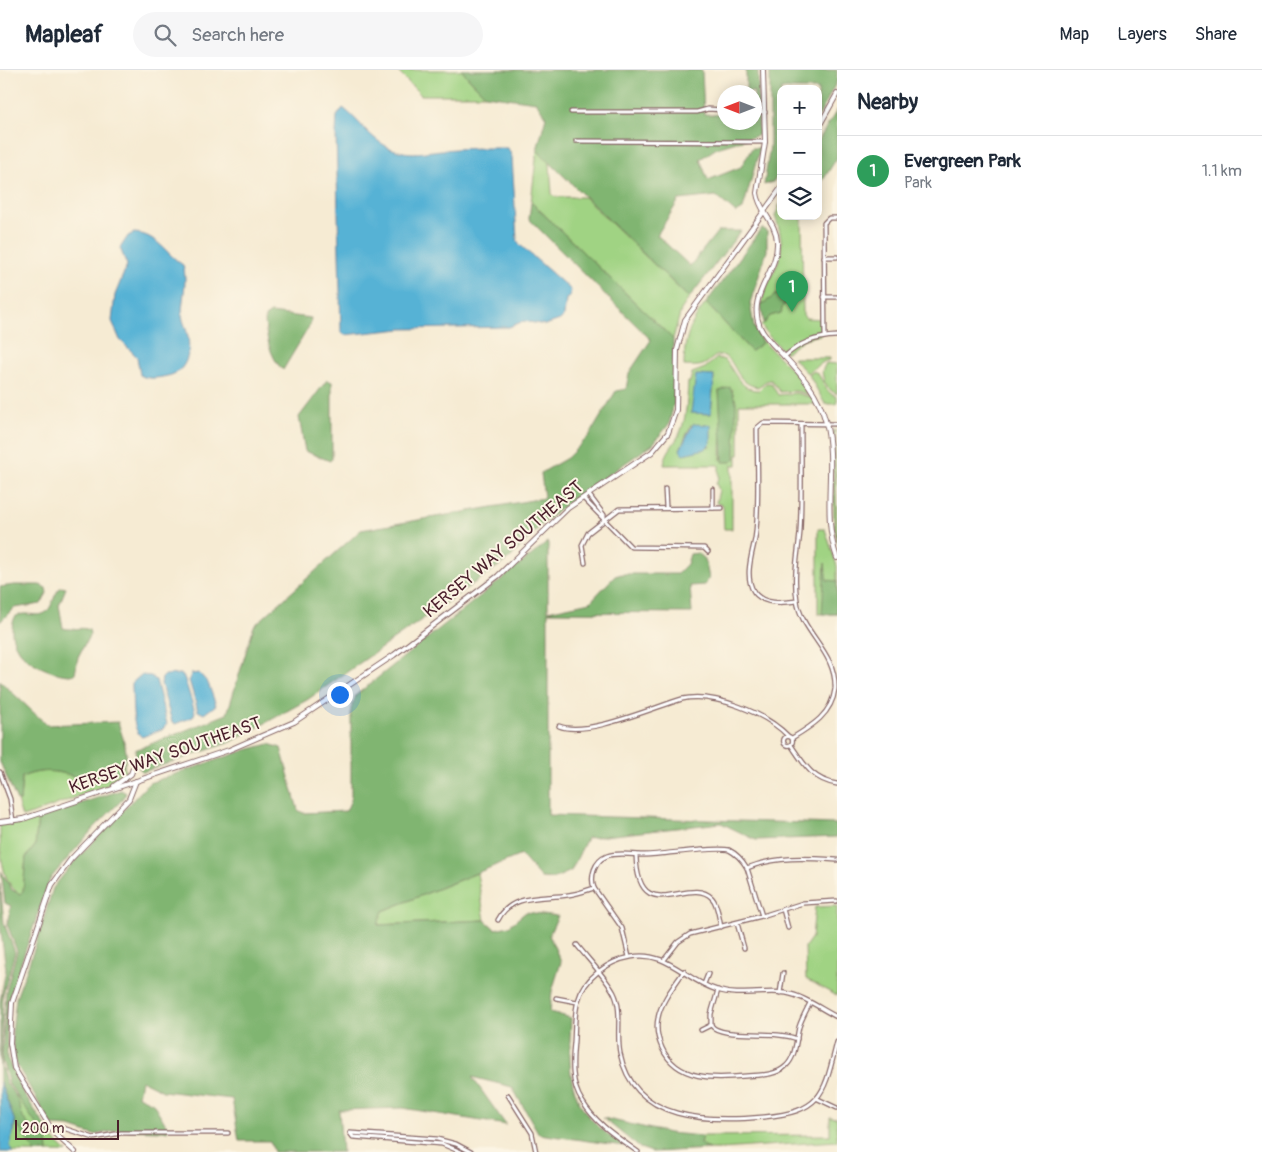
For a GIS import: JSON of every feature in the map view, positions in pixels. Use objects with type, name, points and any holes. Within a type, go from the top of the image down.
[{"type":"street","points":[[764,70],[765,142],[757,193],[764,211],[775,229],[777,248],[775,259],[759,292],[757,318],[764,334],[819,399],[827,424],[829,438],[829,531],[837,558]]},
{"type":"street","points":[[822,121],[837,94]]},
{"type":"street","points":[[571,112],[698,112],[708,109],[717,110]]},
{"type":"street","points":[[576,141],[765,142]]},
{"type":"street","name":"KERSEY WAY SOUTHEAST","points":[[1,822],[12,821],[229,750],[294,722],[394,655],[498,576],[568,508],[652,452],[668,433],[678,403],[678,350],[685,320],[777,193]]},
{"type":"street","points":[[824,336],[824,223],[826,219],[837,218]]},
{"type":"street","points":[[824,257],[837,257]]},
{"type":"street","points":[[824,297],[837,297]]},
{"type":"street","points":[[784,357],[804,342],[824,336],[837,336]]},
{"type":"street","points":[[797,601],[775,602],[761,598],[754,592],[750,573],[756,532],[757,428],[763,423],[837,424]]},
{"type":"street","points":[[791,745],[784,743],[784,739],[821,718],[828,708],[835,688],[831,662],[808,628],[797,601],[794,570],[800,533],[801,425]]},
{"type":"street","points":[[666,489],[666,507]]},
{"type":"street","points":[[713,490],[713,508]]},
{"type":"street","points":[[588,495],[604,514],[604,519]]},
{"type":"street","points":[[583,498],[631,547],[704,548],[708,552]]},
{"type":"street","points":[[585,563],[582,555],[584,539],[604,519],[619,508],[722,508]]},
{"type":"street","points":[[559,726],[574,730],[591,728],[682,699],[695,697],[759,714],[773,722],[790,737],[791,745],[811,773],[822,780],[837,784]]},
{"type":"street","points":[[108,790],[128,778],[135,763]]},
{"type":"street","points":[[0,772],[10,799],[12,821]]},
{"type":"street","points":[[75,1152],[54,1133],[23,1086],[12,1063],[10,1043],[14,996],[46,899],[56,877],[128,799],[136,781]]},
{"type":"street","points":[[629,957],[622,928],[594,888],[592,875],[602,858],[613,854],[636,856],[722,849],[738,856],[748,868],[762,916]]},
{"type":"street","points":[[636,856],[638,877],[646,890],[658,896],[695,892],[709,895],[715,902],[721,927]]},
{"type":"street","points":[[748,868],[764,861],[777,859],[837,860]]},
{"type":"street","points":[[498,920],[503,912],[526,898],[567,895],[594,888]]},
{"type":"street","points":[[664,960],[683,938],[698,932],[737,923],[806,902],[837,901]]},
{"type":"street","points":[[783,909],[788,928]]},
{"type":"street","points":[[737,923],[744,948]]},
{"type":"street","points":[[577,944],[615,995],[618,1011],[618,1043],[624,1067],[640,1090],[666,1109],[698,1119],[739,1119],[791,1113],[805,1108],[818,1098],[828,1080],[837,1042]]},
{"type":"street","points":[[638,1152],[602,1125],[582,1101],[575,1084],[572,1062],[578,1002],[584,989],[598,972],[629,957],[645,956],[664,960],[704,984],[718,990],[794,995],[837,1017]]},
{"type":"street","points":[[684,971],[662,1006],[657,1024],[662,1049],[671,1061],[682,1070],[699,1077],[720,1078],[778,1072],[788,1064],[801,1021],[810,1003]]},
{"type":"street","points":[[780,993],[783,973]]},
{"type":"street","points":[[704,984],[708,974]]},
{"type":"street","points":[[718,990],[710,1017],[711,1025],[717,1031],[724,1033],[775,1033],[797,1039]]},
{"type":"street","points":[[556,998],[578,1002]]},
{"type":"street","points":[[701,1030],[711,1025]]},
{"type":"street","points":[[508,1095],[532,1134],[536,1152]]},
{"type":"street","points":[[818,1098],[837,1108]]},
{"type":"street","points":[[54,1133],[66,1128],[94,1138],[122,1133],[228,1133]]},
{"type":"street","points":[[461,1152],[442,1144],[353,1137],[350,1133],[437,1139],[456,1144],[471,1152]]},
{"type":"green space","points":[[396,70],[461,70],[485,95],[421,95]]},
{"type":"green space","points":[[461,70],[702,70],[704,114],[717,115],[717,130],[759,130],[759,135],[717,148],[700,159],[708,180],[741,167],[752,148],[760,148],[743,209],[736,213],[716,196],[679,200],[657,235],[690,266],[718,231],[741,231],[689,298],[537,150],[546,117],[536,102],[485,95]]},
{"type":"green space","points":[[746,70],[758,70],[758,85],[746,85]]},
{"type":"green space","points":[[770,70],[837,70],[837,81],[822,110],[822,85],[777,85],[777,176],[773,182],[764,185],[770,146]]},
{"type":"green space","points":[[837,110],[837,158],[822,182],[822,175],[822,134]]},
{"type":"green space","points":[[537,150],[550,164],[552,194],[555,197],[584,197],[689,298],[681,310],[673,339],[531,202]]},
{"type":"green space","points":[[531,202],[673,339],[674,403],[669,424],[653,444],[569,502],[540,526],[510,558],[307,700],[231,742],[143,772],[139,768],[135,750],[227,714],[254,626],[361,530],[544,498],[541,473],[567,458],[589,436],[616,391],[626,389],[629,373],[651,340],[529,219]]},
{"type":"green space","points":[[777,211],[777,220],[802,220],[803,315],[806,318],[821,319],[822,333],[820,335],[804,339],[787,352],[784,352],[761,325],[770,316],[781,313],[783,305],[788,303],[780,292],[761,305],[778,263],[780,253],[780,231],[775,216]]},
{"type":"green space","points":[[762,228],[767,231],[767,251],[750,303],[754,327],[762,343],[751,351],[706,303]]},
{"type":"green space","points":[[780,292],[790,295],[788,303],[783,305],[781,313],[770,316],[764,324],[761,305]]},
{"type":"green space","points":[[706,303],[751,351],[762,343],[754,327],[764,342],[802,381],[810,395],[796,391],[780,392],[771,380],[758,387],[750,385],[745,382],[732,363],[721,355],[716,356],[701,366],[684,366],[686,340],[695,318]]},
{"type":"green space","points":[[271,313],[311,318],[310,325],[283,370],[275,359],[267,338],[265,317]]},
{"type":"green space","points":[[717,358],[725,360],[739,380],[747,387],[759,390],[766,383],[771,383],[778,395],[796,393],[813,398],[816,404],[739,404],[739,455],[737,455],[737,465],[732,465],[732,529],[724,529],[723,505],[716,503],[719,490],[716,483],[719,478],[719,465],[664,465],[666,456],[682,427],[688,382],[690,382],[692,373],[705,368]],"holes":[[[696,375],[714,376],[711,414],[692,413]],[[732,389],[734,400],[721,460],[722,417],[719,391]],[[691,425],[710,446],[684,454],[680,449]]]},
{"type":"green space","points":[[793,358],[830,358],[830,360],[825,361],[807,373]]},
{"type":"green space","points":[[826,363],[837,364],[837,394],[828,388],[825,382],[822,371]]},
{"type":"green space","points":[[814,371],[818,374],[829,392],[837,397],[837,404],[825,404],[809,375]]},
{"type":"green space","points":[[327,380],[332,382],[332,458],[330,461],[305,451],[299,417]]},
{"type":"green space","points":[[730,387],[736,401],[735,459],[732,462],[723,462],[719,391]]},
{"type":"green space","points":[[835,430],[837,542],[834,526],[833,431]]},
{"type":"green space","points":[[818,529],[825,529],[837,566],[837,614],[818,614]]},
{"type":"green space","points":[[548,542],[548,611],[590,602],[615,576],[622,574],[677,574],[687,564],[690,554],[698,553],[705,559],[709,578],[705,585],[690,586],[692,613],[548,612],[548,815],[837,824],[837,837],[756,840],[721,823],[587,838],[571,871],[553,879],[541,878],[521,855],[383,911],[378,925],[485,920],[495,929],[509,926],[526,912],[558,916],[549,935],[561,962],[552,991],[550,1012],[571,1018],[571,1077],[581,1106],[591,1119],[624,1146],[539,1134],[512,1087],[472,1077],[506,1125],[403,1108],[339,1110],[342,1152],[274,1152],[270,1141],[239,1141],[232,1099],[163,1091],[141,1080],[138,1096],[153,1103],[168,1128],[167,1131],[119,1130],[94,1135],[70,1127],[52,1126],[14,1060],[12,1032],[16,998],[36,944],[53,888],[72,864],[149,783],[269,744],[281,748],[298,810],[303,813],[346,811],[351,800],[351,709],[356,695]]},
{"type":"green space","points":[[825,563],[827,580],[837,581],[837,614],[822,614]]},
{"type":"green space","points":[[40,585],[46,588],[47,593],[41,604],[14,608],[0,622],[0,587]]},
{"type":"green space","points":[[61,587],[66,588],[59,605],[63,628],[86,629],[89,630],[90,634],[78,657],[75,674],[70,675],[48,670],[27,658],[19,650],[14,640],[12,629],[15,617],[19,615],[38,615],[48,611],[56,593]]},
{"type":"green space","points":[[0,681],[47,725],[118,722],[126,754],[122,767],[116,773],[93,784],[58,772],[49,771],[31,774],[22,777],[20,801],[17,801],[0,762]]},
{"type":"green space","points":[[124,765],[126,775],[111,784],[22,817],[17,801],[20,801],[22,777],[49,771],[75,776],[93,783],[114,775]]},
{"type":"green space","points":[[121,790],[126,793],[122,800],[92,830],[50,879],[10,995],[7,1020],[7,1058],[24,1094],[50,1133],[49,1136],[34,1121],[9,1084],[2,1060],[6,992],[17,951],[7,924],[11,906],[5,903],[1,871],[12,890],[20,894],[23,891],[26,857],[35,846],[38,818]]},
{"type":"green space","points":[[38,818],[35,846],[26,857],[23,891],[20,894],[8,882],[2,864],[0,824]]},
{"type":"green space","points":[[477,873],[485,920],[377,925],[383,911]]},
{"type":"green space","points":[[0,883],[4,923],[15,952],[3,995],[1,1066],[6,1082],[18,1100],[23,1118],[31,1128],[39,1131],[47,1139],[48,1152],[35,1152],[15,1122],[0,1082],[0,1002],[6,969],[0,925]]},
{"type":"green space","points":[[837,906],[837,996],[806,979],[805,947],[812,937],[815,907]]},
{"type":"green space","points":[[5,1096],[19,1096],[34,1121],[67,1152],[13,1152],[10,1146],[15,1122]]},
{"type":"green space","points":[[830,1117],[837,1118],[837,1141],[721,1149],[709,1149],[700,1143],[702,1136],[830,1135]]},
{"type":"green space","points":[[603,1118],[669,1133],[702,1136],[700,1143],[709,1149],[652,1152],[640,1148]]},
{"type":"water","points":[[343,108],[380,142],[401,152],[508,148],[512,157],[517,240],[520,245],[571,290],[570,296],[566,299],[564,316],[560,320],[545,325],[524,321],[509,327],[401,329],[345,335],[341,332],[336,133],[337,116]]},
{"type":"water","points":[[134,233],[142,234],[155,240],[183,265],[184,271],[185,283],[182,315],[189,350],[185,362],[178,371],[157,378],[140,375],[137,357],[120,340],[112,321],[115,295],[127,265],[120,248],[128,236]]},
{"type":"water","points":[[696,375],[714,376],[711,414],[691,413]]},
{"type":"water","points":[[693,424],[711,425],[711,443],[705,449],[683,454],[680,450]]},
{"type":"water","points":[[199,673],[208,683],[216,705],[204,714],[198,711],[189,680],[191,674]]},
{"type":"water","points":[[180,674],[184,677],[195,712],[193,717],[175,724],[172,722],[161,684],[162,678],[165,675]]},
{"type":"water","points":[[141,675],[151,676],[156,680],[167,724],[163,729],[142,737],[138,733],[134,722],[132,689],[132,683]]},
{"type":"water","points":[[0,1082],[15,1122],[10,1146],[13,1152],[0,1152]]},
{"type":"place","name":"Evergreen Park","points":[[792,312]]}]
